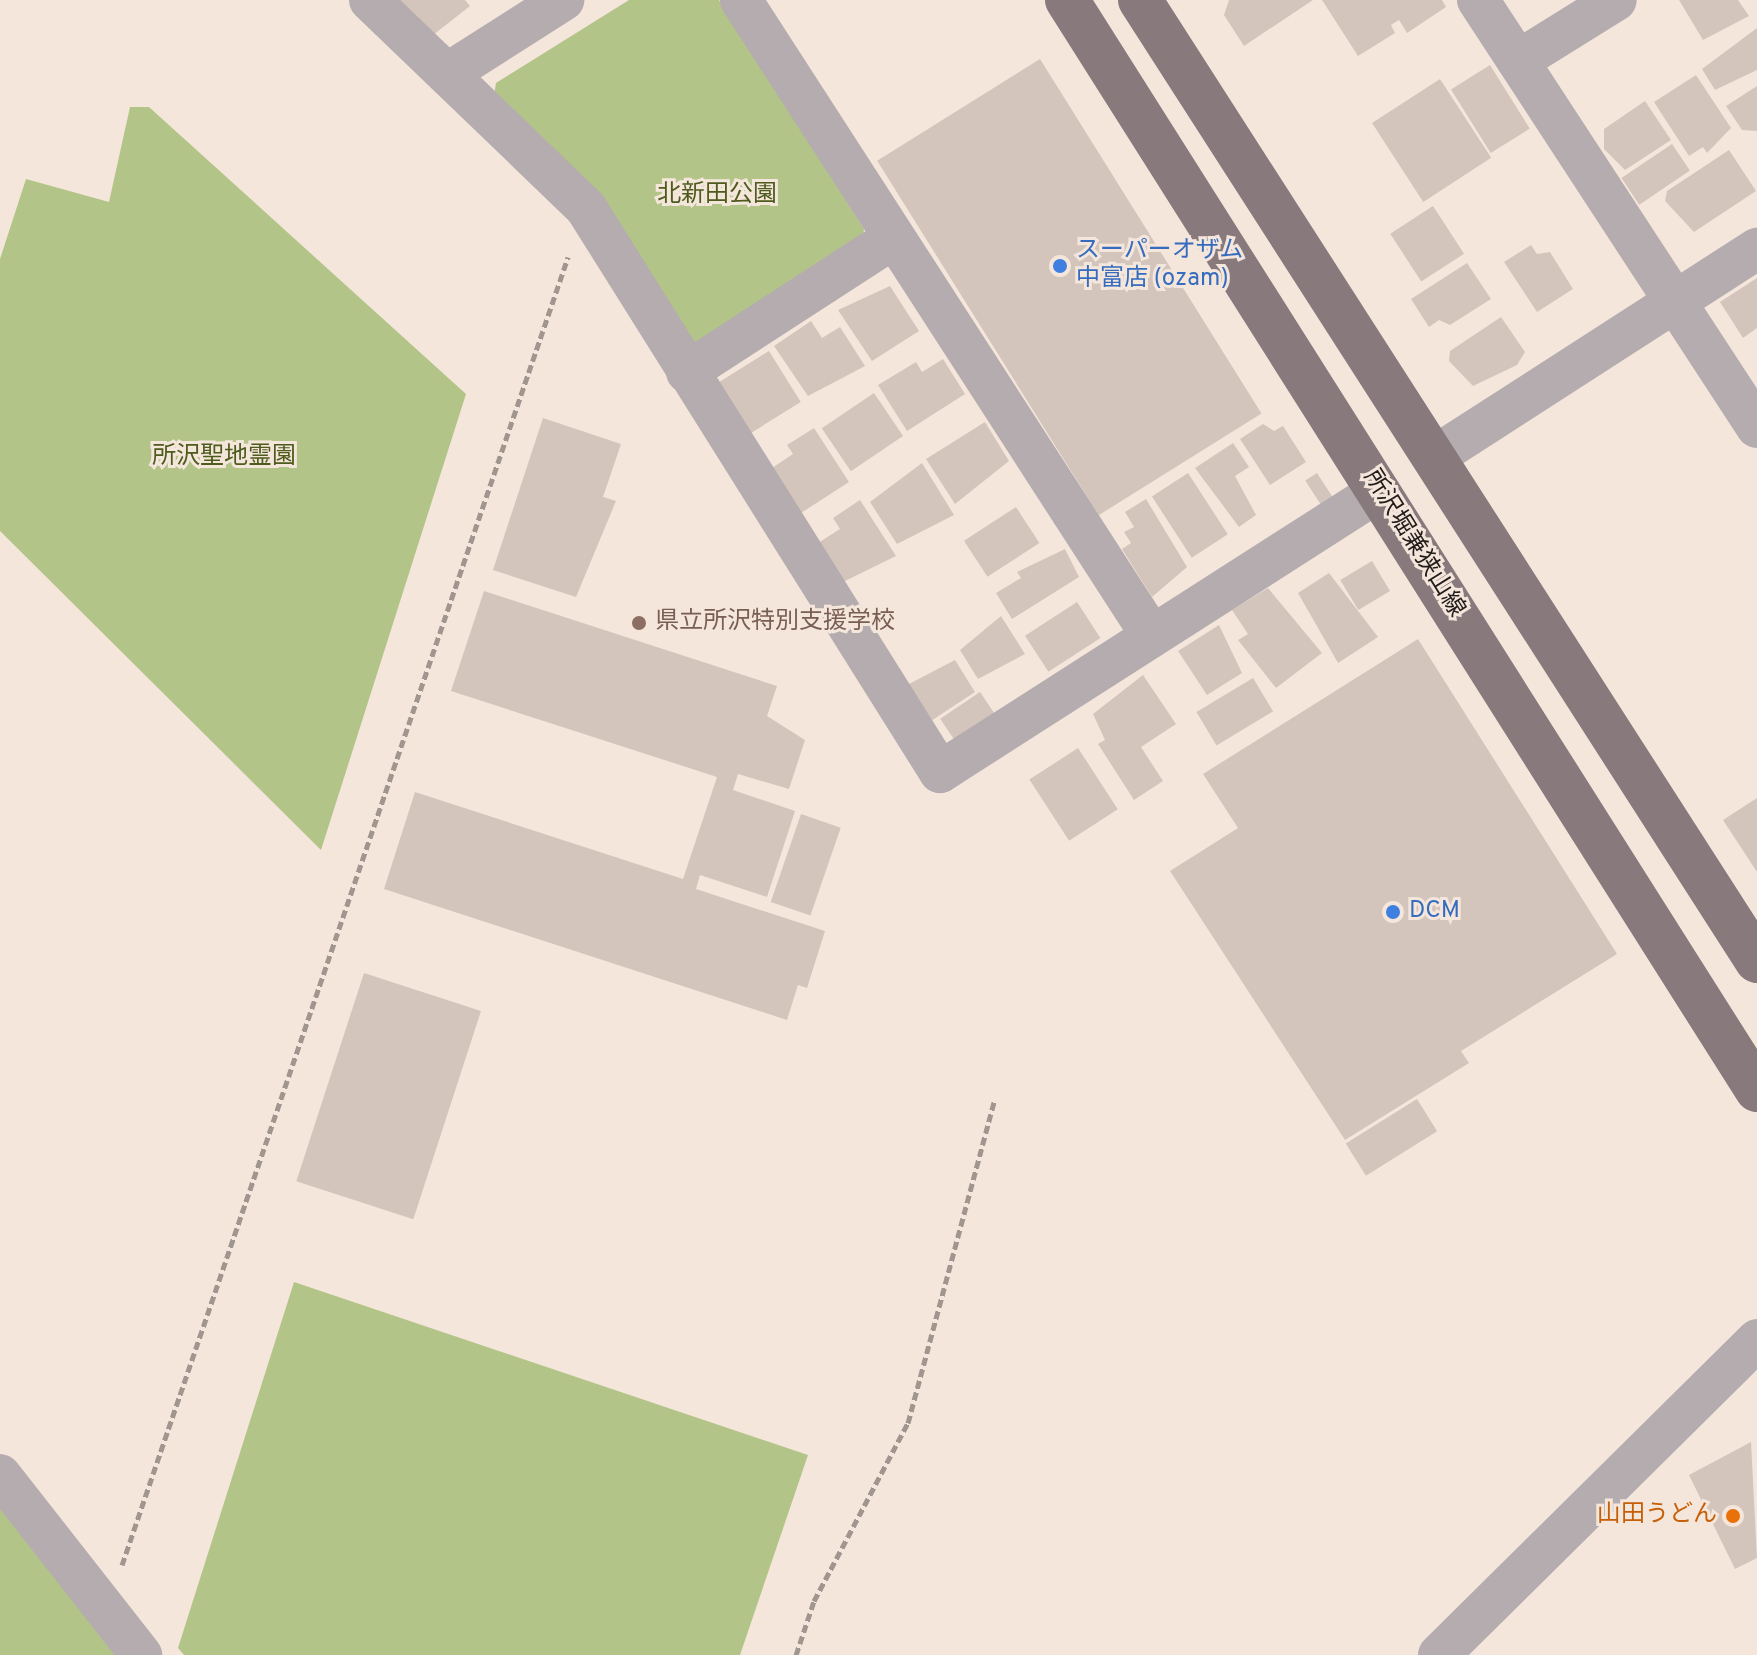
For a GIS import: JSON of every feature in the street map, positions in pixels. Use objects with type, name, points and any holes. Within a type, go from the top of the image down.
[{"type":"main road","name":"所沢堀兼狭山線","points":[[1067,0],[1757,1090]]},
{"type":"main road","points":[[1140,0],[1437,455],[1757,961]]},
{"type":"street","points":[[370,0],[586,208],[940,772],[1379,491]]},
{"type":"street","points":[[447,74],[563,0]]},
{"type":"street","points":[[741,0],[1152,636]]},
{"type":"street","points":[[1478,0],[1757,427]]},
{"type":"street","points":[[1518,61],[1616,0]]},
{"type":"street","points":[[687,372],[893,238]]},
{"type":"street","points":[[1437,455],[1757,249]]},
{"type":"street","points":[[1439,1655],[1757,1340]]},
{"type":"street","points":[[0,1475],[141,1655]]},
{"type":"path","points":[[97,1602],[124,1563],[586,208]]},
{"type":"path","points":[[796,1655],[814,1601],[908,1423],[994,1101]]},
{"type":"green space","name":"北新田公園","points":[[629,0],[719,0],[864,229],[862,247],[700,350],[493,101],[496,83]]},
{"type":"green space","name":"所沢聖地霊園","points":[[130,107],[149,107],[466,394],[321,850],[0,531],[0,259],[26,179],[109,202]]},
{"type":"green space","points":[[294,1282],[808,1455],[740,1655],[184,1655],[178,1648]]},
{"type":"green space","points":[[0,1506],[115,1655],[0,1655]]},
{"type":"building","points":[[396,0],[465,0],[470,6],[428,39]]},
{"type":"building","points":[[1229,0],[1313,0],[1244,46],[1224,15]]},
{"type":"building","points":[[1322,0],[1442,0],[1446,7],[1407,33],[1399,20],[1391,25],[1395,33],[1358,56]]},
{"type":"building","points":[[1679,0],[1738,0],[1749,16],[1703,40]]},
{"type":"building","points":[[1757,28],[1757,70],[1715,90],[1702,69]]},
{"type":"building","points":[[1040,59],[1262,413],[1099,515],[877,161]]},
{"type":"building","points":[[1490,65],[1530,129],[1491,153],[1451,89]]},
{"type":"building","points":[[1696,75],[1731,128],[1707,153],[1703,147],[1689,156],[1654,102]]},
{"type":"building","points":[[1440,79],[1491,158],[1423,202],[1372,123]]},
{"type":"building","points":[[1757,86],[1757,131],[1742,130],[1726,106]]},
{"type":"building","points":[[1645,101],[1671,140],[1625,170],[1604,149],[1604,129]]},
{"type":"building","points":[[1672,144],[1690,171],[1639,205],[1621,178]]},
{"type":"building","points":[[1729,150],[1756,191],[1694,232],[1665,201],[1667,191]]},
{"type":"building","points":[[1433,206],[1464,254],[1421,282],[1390,234]]},
{"type":"building","points":[[1531,245],[1537,254],[1550,252],[1573,289],[1537,312],[1504,262]]},
{"type":"building","points":[[1467,263],[1491,299],[1450,325],[1439,320],[1429,327],[1411,299]]},
{"type":"building","points":[[1757,278],[1757,328],[1743,338],[1720,302]]},
{"type":"building","points":[[890,286],[919,331],[872,361],[838,310]]},
{"type":"building","points":[[1501,317],[1525,352],[1517,365],[1473,386],[1449,361],[1450,351]]},
{"type":"building","points":[[811,321],[822,338],[840,327],[865,366],[808,396],[774,346]]},
{"type":"building","points":[[769,351],[801,402],[749,434],[717,383]]},
{"type":"building","points":[[943,359],[965,394],[907,431],[878,385],[916,362],[922,372]]},
{"type":"building","points":[[874,393],[903,436],[851,471],[822,428]]},
{"type":"building","points":[[543,418],[621,444],[603,497],[616,501],[576,597],[493,570]]},
{"type":"building","points":[[985,422],[1009,461],[955,504],[926,459]]},
{"type":"building","points":[[1263,424],[1274,431],[1283,426],[1306,462],[1270,485],[1240,439]]},
{"type":"building","points":[[814,428],[849,482],[801,513],[772,468],[793,454],[787,445]]},
{"type":"building","points":[[1233,443],[1249,467],[1235,476],[1256,515],[1239,527],[1195,468]]},
{"type":"building","points":[[922,463],[954,515],[897,544],[870,502]]},
{"type":"building","points":[[1188,473],[1228,534],[1192,558],[1152,496]]},
{"type":"building","points":[[1317,473],[1333,498],[1322,506],[1305,481]]},
{"type":"building","points":[[1146,499],[1187,567],[1152,597],[1122,549],[1131,543],[1124,532],[1134,527],[1125,512]]},
{"type":"building","points":[[860,500],[896,556],[843,582],[818,543],[840,529],[833,518]]},
{"type":"building","points":[[1016,507],[1039,543],[987,577],[964,541]]},
{"type":"building","points":[[1065,549],[1079,577],[1012,619],[996,593],[1021,578],[1017,572]]},
{"type":"building","points":[[1372,561],[1390,591],[1358,610],[1340,580]]},
{"type":"building","points":[[1329,573],[1378,637],[1338,663],[1298,593]]},
{"type":"building","points":[[1268,588],[1322,653],[1276,688],[1238,640],[1248,634],[1232,610]]},
{"type":"building","points":[[484,591],[777,686],[767,716],[805,740],[789,789],[738,774],[733,790],[795,811],[767,897],[700,875],[696,889],[825,931],[807,988],[798,985],[787,1020],[384,889],[415,792],[683,879],[717,777],[451,691]]},
{"type":"building","points":[[1077,602],[1100,638],[1048,672],[1025,636]]},
{"type":"building","points":[[1001,616],[1025,654],[978,679],[960,650]]},
{"type":"building","points":[[1219,625],[1242,673],[1207,695],[1178,651]]},
{"type":"building","name":"DCM","points":[[1418,639],[1617,954],[1461,1051],[1469,1063],[1345,1140],[1170,871],[1238,828],[1203,774]]},
{"type":"building","points":[[955,660],[975,692],[931,721],[907,685]]},
{"type":"building","points":[[1143,675],[1176,724],[1141,747],[1163,781],[1134,800],[1098,744],[1105,740],[1093,714]]},
{"type":"building","points":[[1253,678],[1273,711],[1217,745],[1196,712]]},
{"type":"building","points":[[980,692],[996,716],[956,743],[940,719]]},
{"type":"building","points":[[1078,748],[1118,809],[1069,841],[1029,780]]},
{"type":"building","points":[[1757,798],[1757,872],[1723,820]]},
{"type":"building","points":[[801,814],[841,828],[810,916],[771,902]]},
{"type":"building","points":[[364,973],[481,1011],[413,1219],[296,1181]]},
{"type":"building","points":[[1417,1099],[1437,1131],[1366,1176],[1346,1144]]},
{"type":"building","name":"山田うどん","points":[[1751,1442],[1757,1558],[1735,1569],[1689,1475]]},
{"type":"place","name":"スーパーオザム 中富店 (ozam)","points":[[1060,266]]},
{"type":"place","name":"県立所沢特別支援学校","points":[[639,623]]},
{"type":"place","name":"DCM","points":[[1393,912]]},
{"type":"place","name":"山田うどん","points":[[1733,1516]]}]
